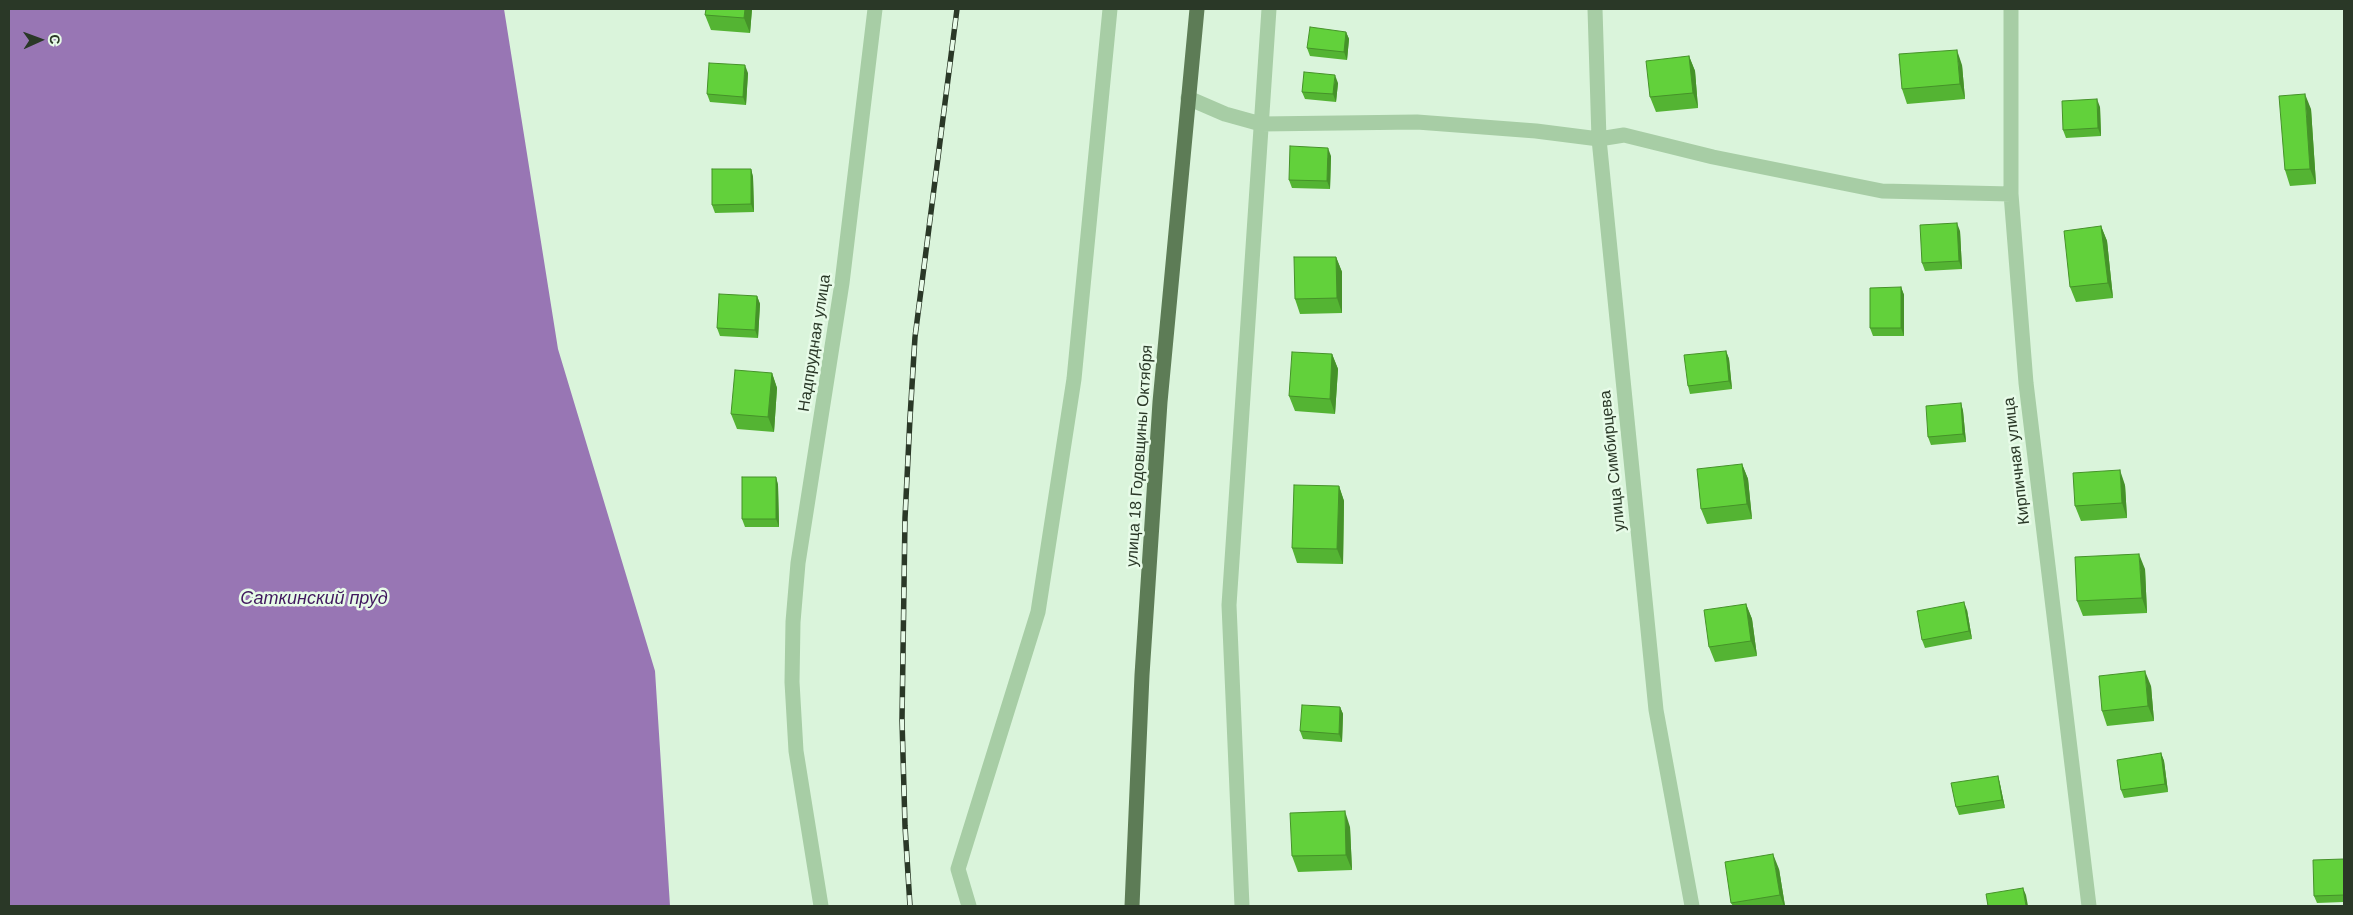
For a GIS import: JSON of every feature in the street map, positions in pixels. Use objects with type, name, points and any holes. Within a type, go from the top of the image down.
[{"type":"main road","name":"улица 18 Годовщины Октября","points":[[1132,906],[1142,675],[1159,422],[1197,9]]},
{"type":"street","name":"Надпрудная улица","points":[[821,906],[796,751],[792,682],[793,622],[798,563],[842,283],[876,9]]},
{"type":"street","points":[[968,906],[958,869],[1038,612],[1074,379],[1110,9]]},
{"type":"street","points":[[1242,906],[1229,606],[1269,9]]},
{"type":"street","name":"улица Симбирцева","points":[[1595,9],[1599,139],[1656,710],[1692,906]]},
{"type":"street","name":"Кирпичная улица","points":[[2011,9],[2011,194],[2026,383],[2089,906]]},
{"type":"street","points":[[1188,98],[1224,114],[1261,124],[1417,122],[1536,131],[1599,139],[1624,135],[1712,157],[1882,190],[2011,194]]},
{"type":"water","name":"Саткинский пруд","points":[[9,9],[504,9],[558,349],[655,671],[670,906],[9,906]]},
{"type":"building","points":[[706,9],[745,9],[744,18],[705,15]]},
{"type":"building","points":[[1310,27],[1346,32],[1344,52],[1307,48]]},
{"type":"building","points":[[1957,50],[1960,84],[1902,89],[1899,54]]},
{"type":"building","points":[[1689,56],[1693,93],[1650,97],[1646,61]]},
{"type":"building","points":[[709,63],[745,65],[743,97],[707,94]]},
{"type":"building","points":[[1304,72],[1335,75],[1333,94],[1302,92]]},
{"type":"building","points":[[2305,94],[2310,169],[2285,170],[2279,96]]},
{"type":"building","points":[[2097,99],[2098,128],[2063,130],[2062,101]]},
{"type":"building","points":[[1290,146],[1328,148],[1327,181],[1289,180]]},
{"type":"building","points":[[712,169],[751,169],[751,204],[712,205]]},
{"type":"building","points":[[1957,223],[1959,261],[1922,263],[1920,225]]},
{"type":"building","points":[[2101,226],[2108,283],[2070,287],[2064,231]]},
{"type":"building","points":[[1294,257],[1336,257],[1337,298],[1295,299]]},
{"type":"building","points":[[1901,287],[1901,328],[1870,328],[1870,288]]},
{"type":"building","points":[[719,294],[757,296],[755,330],[717,328]]},
{"type":"building","points":[[1726,351],[1729,381],[1688,386],[1684,355]]},
{"type":"building","points":[[1292,352],[1332,354],[1330,399],[1289,396]]},
{"type":"building","points":[[735,370],[772,373],[768,417],[731,414]]},
{"type":"building","points":[[1961,403],[1963,434],[1928,437],[1926,406]]},
{"type":"building","points":[[1742,464],[1747,504],[1701,509],[1697,469]]},
{"type":"building","points":[[2120,470],[2122,503],[2075,506],[2073,473]]},
{"type":"building","points":[[742,477],[776,477],[776,519],[742,519]]},
{"type":"building","points":[[1294,485],[1339,486],[1337,549],[1292,548]]},
{"type":"building","points":[[2139,554],[2142,598],[2077,601],[2075,557]]},
{"type":"building","points":[[1964,602],[1969,631],[1922,640],[1917,611]]},
{"type":"building","points":[[1746,604],[1751,641],[1709,647],[1704,610]]},
{"type":"building","points":[[2145,671],[2148,706],[2102,711],[2099,676]]},
{"type":"building","points":[[1302,705],[1340,707],[1339,734],[1300,731]]},
{"type":"building","points":[[2161,753],[2165,784],[2121,790],[2117,760]]},
{"type":"building","points":[[1998,776],[2002,800],[1956,807],[1951,783]]},
{"type":"building","points":[[1345,811],[1346,855],[1292,856],[1290,813]]},
{"type":"building","points":[[1773,854],[1780,895],[1731,903],[1725,862]]},
{"type":"building","points":[[2344,859],[2344,895],[2314,896],[2313,860]]},
{"type":"building","points":[[2023,888],[2026,906],[1988,906],[1986,894]]},
{"type":"railway","points":[[910,906],[905,826],[902,720],[905,518],[910,418],[915,337],[957,9]]}]
